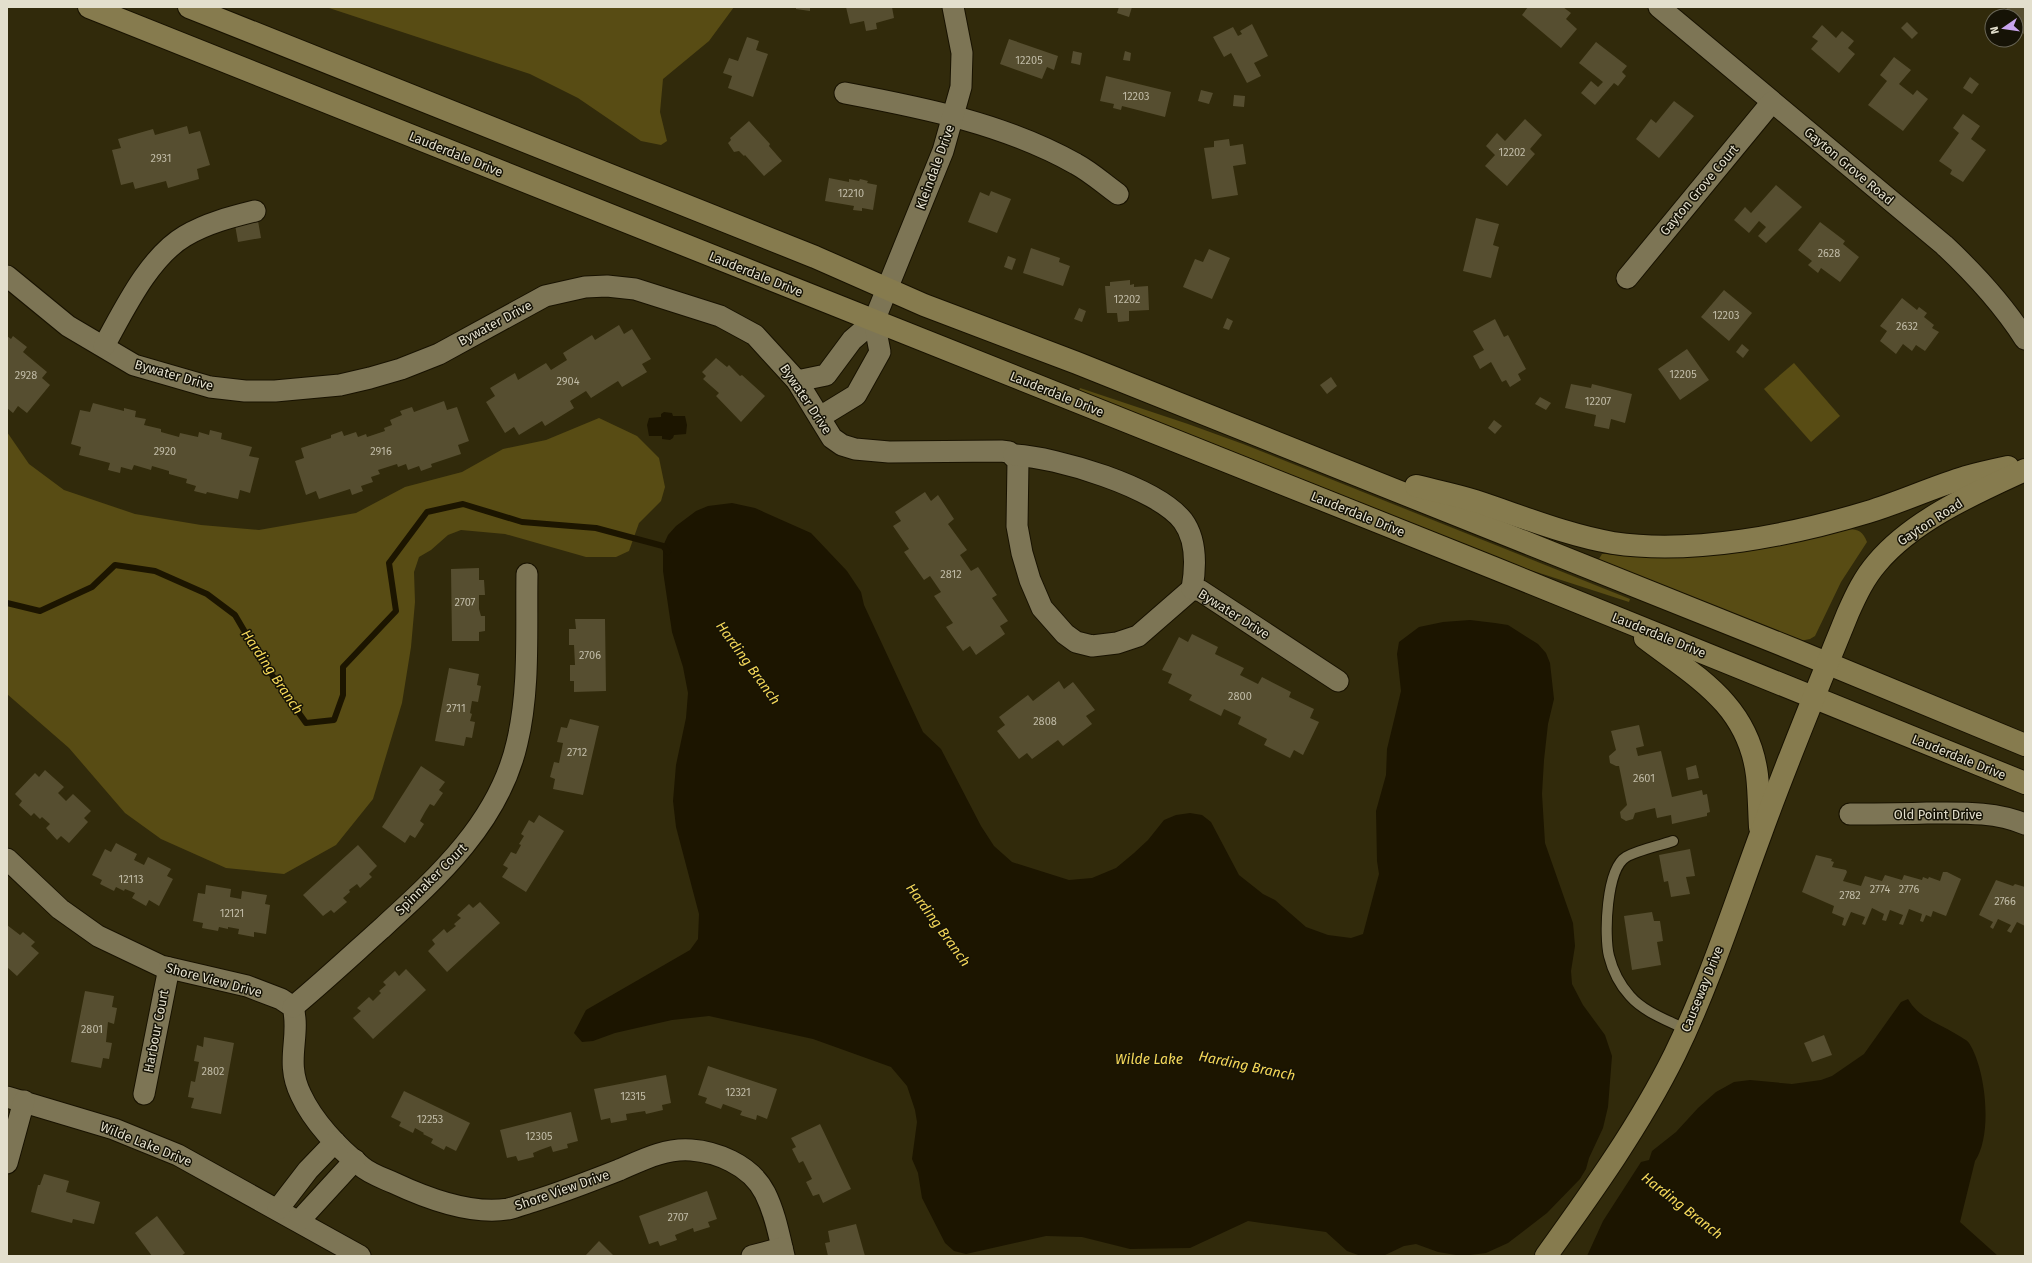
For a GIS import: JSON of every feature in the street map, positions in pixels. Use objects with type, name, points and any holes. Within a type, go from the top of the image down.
[{"type":"main road","name":"Lauderdale Drive","points":[[89,7],[2025,783]]},
{"type":"main road","points":[[189,7],[807,254],[924,305],[1077,363],[1828,664],[2025,745]]},
{"type":"main road","points":[[1329,464],[1473,501],[1567,532],[1613,543],[1654,546],[1714,543],[1804,529],[1868,512],[1966,477],[2025,464]]},
{"type":"main road","name":"Gayton Road","points":[[1814,699],[1848,613],[1866,578],[1877,562],[1914,530],[1953,505],[1983,489],[2025,470]]},
{"type":"main road","points":[[1624,621],[1706,683],[1720,696],[1737,719],[1748,741],[1757,775],[1760,835]]},
{"type":"main road","name":"Causeway Drive","points":[[1546,1256],[1632,1128],[1675,1054],[1707,980],[1760,835],[1814,699]]},
{"type":"street","name":"Kleindale Drive","points":[[797,381],[826,375],[852,340],[874,321],[943,151],[961,87],[963,70],[960,36],[953,7]]},
{"type":"street","name":"Gayton Grove Road","points":[[1659,7],[1944,245],[1974,274],[2008,313],[2025,339]]},
{"type":"street","points":[[845,93],[924,108],[997,130],[1033,143],[1077,164],[1118,194]]},
{"type":"street","name":"Gayton Grove Court","points":[[1626,278],[1772,102]]},
{"type":"street","points":[[104,346],[136,289],[169,249],[185,236],[217,221],[255,211]]},
{"type":"street","name":"Bywater Drive","points":[[7,276],[68,326],[134,365],[210,387],[244,391],[275,391],[340,385],[401,369],[439,354],[545,296],[585,287],[607,286],[635,289],[720,316],[755,335],[797,381],[832,438],[842,445],[855,449],[889,452],[1001,451],[1009,452],[1014,455],[1019,467],[1017,526],[1022,553],[1042,608],[1065,634],[1076,642],[1092,646],[1117,644],[1138,636],[1192,589],[1201,591],[1338,681]]},
{"type":"street","points":[[820,417],[856,395],[880,352],[874,321]]},
{"type":"street","points":[[1014,455],[1031,456],[1060,462],[1118,482],[1150,496],[1171,508],[1184,522],[1191,539],[1196,559],[1192,589]]},
{"type":"street","name":"Spinnaker Court","points":[[293,1007],[429,886],[467,844],[495,800],[507,774],[517,744],[524,703],[528,574]]},
{"type":"street","name":"Old Point Drive","points":[[1850,814],[1970,813],[2012,818],[2025,824]]},
{"type":"street","name":"Shore View Drive","points":[[7,859],[60,909],[98,936],[169,968],[247,986],[281,999],[293,1007],[295,1016],[292,1067],[295,1080],[310,1111],[335,1142],[354,1160],[378,1176],[413,1192],[452,1204],[488,1210],[508,1209],[567,1191],[655,1155],[690,1150],[707,1153],[722,1157],[743,1167],[757,1181],[765,1193],[775,1216],[784,1252]]},
{"type":"street","name":"Harbour Court","points":[[144,1094],[169,968]]},
{"type":"street","points":[[7,1163],[15,1099]]},
{"type":"street","name":"Wilde Lake Drive","points":[[15,1099],[114,1129],[178,1155],[278,1209],[360,1256]]},
{"type":"street","points":[[278,1209],[308,1170],[335,1142]]},
{"type":"street","points":[[299,1221],[354,1160]]},
{"type":"street","points":[[752,1256],[784,1252]]},
{"type":"lane","points":[[1673,841],[1626,857],[1618,867],[1610,889],[1607,924],[1609,955],[1617,980],[1631,997],[1643,1007],[1685,1029]]},
{"type":"shaded area","points":[[326,7],[734,7],[709,41],[663,79],[660,112],[667,141],[661,145],[641,141],[578,98],[530,74]]},
{"type":"shaded area","points":[[1794,363],[1840,416],[1811,442],[1764,389]]},
{"type":"shaded area","points":[[1080,388],[1243,444],[1630,599],[1629,602],[1509,563],[1078,392]]},
{"type":"shaded area","points":[[599,418],[637,436],[659,458],[665,487],[661,501],[639,523],[629,551],[616,557],[586,557],[505,534],[461,530],[448,535],[431,550],[419,557],[414,572],[415,602],[411,647],[402,703],[373,799],[336,845],[284,874],[226,868],[161,839],[125,813],[69,748],[7,694],[7,432],[29,464],[64,490],[135,514],[201,525],[259,530],[356,513],[405,487],[462,472],[503,449],[546,440]]},
{"type":"shaded area","points":[[1848,529],[1860,532],[1867,542],[1841,582],[1815,636],[1810,639],[1800,641],[1601,563],[1599,559],[1602,554],[1637,557],[1667,557],[1728,553],[1788,543]]},
{"type":"water","points":[[664,412],[672,413],[673,416],[685,416],[687,425],[686,434],[674,435],[670,440],[662,439],[662,436],[649,436],[647,425],[649,418],[661,417],[661,414]]},
{"type":"water","name":"Wilde Lake","points":[[732,503],[755,508],[811,533],[847,571],[861,592],[864,605],[923,732],[941,749],[981,826],[994,846],[1012,862],[1069,880],[1092,878],[1116,868],[1148,840],[1164,820],[1176,815],[1190,813],[1202,815],[1211,822],[1239,875],[1263,894],[1275,900],[1306,927],[1328,935],[1351,938],[1363,934],[1379,874],[1377,861],[1376,811],[1386,775],[1387,749],[1401,691],[1397,654],[1399,642],[1419,627],[1443,622],[1470,620],[1508,625],[1538,644],[1546,653],[1550,663],[1554,699],[1548,724],[1544,760],[1542,794],[1545,843],[1573,923],[1575,946],[1571,971],[1572,984],[1583,1005],[1605,1035],[1612,1056],[1608,1107],[1603,1128],[1589,1158],[1586,1169],[1580,1179],[1547,1213],[1508,1243],[1486,1253],[1462,1256],[1438,1252],[1416,1244],[1404,1246],[1383,1256],[1361,1256],[1347,1251],[1326,1232],[1248,1221],[1190,1248],[1130,1249],[1082,1237],[1046,1236],[966,1254],[954,1251],[945,1243],[922,1198],[918,1173],[912,1159],[917,1122],[915,1110],[907,1086],[891,1067],[813,1039],[709,1016],[672,1020],[615,1033],[593,1041],[582,1042],[574,1033],[586,1010],[690,950],[698,939],[699,914],[676,827],[673,801],[676,765],[686,718],[688,693],[683,667],[672,632],[663,571],[663,546],[668,535],[676,526],[696,511],[708,506]]},
{"type":"water","points":[[1908,999],[1912,1006],[1923,1016],[1966,1040],[1975,1054],[1980,1069],[1985,1102],[1984,1135],[1981,1150],[1975,1161],[1960,1222],[1998,1256],[1587,1256],[1603,1221],[1641,1162],[1649,1160],[1652,1151],[1676,1132],[1698,1108],[1716,1092],[1734,1082],[1750,1080],[1792,1084],[1821,1080],[1832,1076],[1864,1054],[1901,1002]]},
{"type":"building","points":[[796,7],[810,7],[810,11],[796,9]]},
{"type":"building","points":[[846,7],[892,7],[894,18],[876,23],[877,29],[866,31],[864,21],[850,24]]},
{"type":"building","points":[[1119,7],[1132,7],[1129,17],[1117,13]]},
{"type":"building","points":[[1528,7],[1563,7],[1571,13],[1566,19],[1577,29],[1561,48],[1522,15]]},
{"type":"building","points":[[2025,7],[2025,35],[2024,8],[2007,8]]},
{"type":"building","points":[[1907,22],[1918,33],[1912,39],[1901,28]]},
{"type":"building","points":[[1252,24],[1268,56],[1254,63],[1261,76],[1247,83],[1231,53],[1224,57],[1213,37],[1233,27],[1238,36],[1242,34],[1240,31]]},
{"type":"building","points":[[1822,25],[1836,38],[1842,31],[1854,41],[1848,48],[1855,54],[1839,73],[1811,49],[1818,41],[1812,37]]},
{"type":"building","points":[[747,37],[759,41],[756,50],[768,54],[753,97],[728,88],[732,76],[723,73],[729,58],[738,61]]},
{"type":"building","points":[[1009,39],[1058,56],[1054,70],[1047,67],[1042,79],[1000,64]]},
{"type":"building","points":[[1596,42],[1627,66],[1622,72],[1626,76],[1618,86],[1614,83],[1595,105],[1581,93],[1591,81],[1598,87],[1603,82],[1579,63]]},
{"type":"building","points":[[1073,51],[1082,53],[1080,65],[1071,63]]},
{"type":"building","points":[[1125,51],[1131,53],[1130,61],[1123,60]]},
{"type":"building","points":[[1894,57],[1911,70],[1899,84],[1913,95],[1917,90],[1928,99],[1903,131],[1868,105],[1887,81],[1880,75]]},
{"type":"building","points":[[1106,76],[1171,92],[1165,117],[1122,106],[1121,110],[1113,108],[1114,104],[1100,101]]},
{"type":"building","points":[[1970,77],[1979,84],[1972,94],[1963,88]]},
{"type":"building","points":[[1201,90],[1213,93],[1209,104],[1198,101]]},
{"type":"building","points":[[1234,95],[1245,96],[1244,107],[1233,106]]},
{"type":"building","points":[[1674,101],[1694,116],[1659,158],[1636,139],[1651,119],[1656,123]]},
{"type":"building","points":[[1963,114],[1980,126],[1971,139],[1986,150],[1963,182],[1950,174],[1952,170],[1939,161],[1959,133],[1953,128]]},
{"type":"building","points":[[1525,119],[1542,135],[1530,149],[1535,154],[1507,186],[1485,166],[1495,155],[1486,146],[1497,133],[1505,141]]},
{"type":"building","points":[[749,121],[770,144],[769,146],[782,161],[764,176],[745,155],[744,156],[739,151],[734,152],[728,143],[731,140],[730,138]]},
{"type":"building","points":[[187,126],[189,134],[200,131],[210,165],[197,169],[199,179],[168,188],[166,181],[135,189],[133,182],[121,185],[112,150],[121,148],[118,139],[153,129],[155,135]]},
{"type":"building","points":[[1229,139],[1230,146],[1243,144],[1246,164],[1233,166],[1238,195],[1212,199],[1204,148],[1214,147],[1214,141]]},
{"type":"building","points":[[829,178],[849,182],[849,179],[859,181],[860,179],[868,181],[867,183],[877,185],[873,210],[862,208],[862,211],[853,210],[854,206],[825,201]]},
{"type":"building","points":[[1776,185],[1802,207],[1766,243],[1758,236],[1766,227],[1759,221],[1749,233],[1734,220],[1745,207],[1751,213]]},
{"type":"building","points":[[991,191],[1011,199],[997,233],[968,222],[980,192],[989,196]]},
{"type":"building","points":[[257,215],[261,238],[238,242],[234,219]]},
{"type":"building","points":[[1476,218],[1499,224],[1493,245],[1499,247],[1491,278],[1463,271]]},
{"type":"building","points":[[1820,222],[1845,241],[1843,244],[1859,257],[1840,282],[1821,268],[1818,273],[1808,265],[1812,261],[1798,250]]},
{"type":"building","points":[[1031,248],[1060,258],[1059,262],[1070,266],[1063,286],[1023,273]]},
{"type":"building","points":[[1209,249],[1230,258],[1212,299],[1183,287],[1195,259],[1203,262]]},
{"type":"building","points":[[1008,256],[1016,259],[1012,270],[1004,267]]},
{"type":"building","points":[[1130,280],[1130,285],[1134,284],[1134,287],[1148,286],[1149,310],[1129,311],[1129,321],[1118,322],[1117,313],[1107,313],[1105,286],[1110,286],[1110,282]]},
{"type":"building","points":[[1724,290],[1752,313],[1729,341],[1701,317]]},
{"type":"building","points":[[1902,298],[1917,310],[1919,307],[1927,313],[1924,317],[1934,325],[1932,328],[1939,332],[1925,351],[1916,345],[1912,351],[1903,344],[1896,354],[1880,341],[1887,331],[1880,326]]},
{"type":"building","points":[[1079,308],[1086,311],[1082,322],[1074,319]]},
{"type":"building","points":[[1227,318],[1233,321],[1229,330],[1223,328]]},
{"type":"building","points":[[1495,319],[1504,337],[1508,335],[1526,369],[1518,374],[1521,380],[1510,387],[1506,380],[1502,382],[1491,362],[1480,369],[1473,356],[1484,350],[1473,331]]},
{"type":"building","points":[[619,325],[624,334],[632,329],[651,359],[642,364],[647,372],[622,387],[618,381],[591,398],[586,391],[570,401],[574,408],[545,426],[542,421],[519,435],[514,427],[505,433],[486,402],[495,396],[490,388],[515,373],[518,380],[546,363],[551,370],[567,360],[563,353],[592,335],[595,340]]},
{"type":"building","points":[[7,336],[11,339],[13,336],[27,347],[23,352],[47,372],[42,378],[50,385],[27,413],[18,406],[13,413],[7,408]]},
{"type":"building","points":[[1742,344],[1749,350],[1743,358],[1736,352]]},
{"type":"building","points":[[1687,349],[1709,380],[1680,400],[1658,369]]},
{"type":"building","points":[[716,358],[727,367],[729,365],[740,376],[742,375],[765,396],[741,422],[716,396],[719,393],[703,379],[706,376],[702,372]]},
{"type":"building","points":[[1331,377],[1337,386],[1327,394],[1320,385]]},
{"type":"building","points":[[1571,384],[1591,388],[1592,384],[1632,394],[1625,423],[1611,419],[1609,429],[1594,426],[1596,415],[1565,408]]},
{"type":"building","points":[[1540,397],[1551,403],[1546,410],[1535,404]]},
{"type":"building","points":[[444,401],[447,410],[457,407],[469,441],[458,445],[461,454],[431,464],[432,467],[421,471],[419,466],[408,470],[406,464],[398,467],[397,464],[378,470],[380,474],[371,477],[373,482],[361,486],[363,491],[352,495],[350,489],[319,499],[316,491],[306,495],[295,461],[304,458],[301,448],[331,438],[331,435],[342,431],[344,436],[356,432],[358,437],[366,434],[367,437],[385,431],[384,428],[392,425],[390,420],[402,415],[400,411],[412,407],[414,412]]},
{"type":"building","points":[[93,403],[124,411],[124,408],[136,411],[135,417],[146,419],[144,425],[161,429],[161,432],[179,437],[180,433],[198,437],[199,432],[209,435],[210,430],[222,433],[221,439],[252,447],[249,456],[259,458],[250,493],[240,490],[238,499],[207,492],[206,494],[194,491],[196,486],[186,483],[187,479],[169,474],[169,471],[152,466],[151,470],[134,465],[132,470],[121,467],[120,473],[108,470],[110,463],[79,455],[81,447],[71,444],[80,410],[90,412]]},
{"type":"building","points":[[1494,420],[1502,426],[1495,434],[1488,428]]},
{"type":"building","points":[[925,492],[931,501],[938,495],[954,519],[948,524],[967,550],[960,555],[971,571],[978,567],[997,595],[992,598],[1008,621],[1000,626],[1005,634],[976,655],[970,646],[963,651],[946,627],[953,623],[934,596],[941,592],[930,576],[924,580],[904,552],[909,549],[893,526],[901,521],[895,512]]},
{"type":"building","points":[[479,568],[479,580],[484,580],[485,595],[479,595],[479,609],[481,616],[485,616],[485,631],[479,632],[479,641],[452,641],[451,569]]},
{"type":"building","points":[[575,619],[605,619],[606,691],[574,692],[574,681],[570,681],[570,665],[575,665],[574,645],[569,645],[569,629],[576,629]]},
{"type":"building","points":[[1192,634],[1218,647],[1215,654],[1244,668],[1240,675],[1258,684],[1262,677],[1291,692],[1289,697],[1314,709],[1310,718],[1319,722],[1303,755],[1294,750],[1290,758],[1264,745],[1267,739],[1238,724],[1241,717],[1224,709],[1221,716],[1189,700],[1192,695],[1168,683],[1172,674],[1162,670],[1179,637],[1188,642]]},
{"type":"building","points":[[449,668],[479,674],[477,685],[481,686],[478,702],[472,701],[470,713],[472,714],[470,721],[475,722],[472,738],[466,737],[464,746],[435,741]]},
{"type":"building","points":[[1059,681],[1064,689],[1073,682],[1095,710],[1086,716],[1092,724],[1063,746],[1058,740],[1032,759],[1027,753],[1019,759],[997,731],[1005,725],[999,717],[1028,695],[1033,701]]},
{"type":"building","points":[[570,719],[599,726],[583,795],[553,789],[555,779],[550,777],[554,762],[559,763],[563,743],[557,742],[561,727],[567,728]]},
{"type":"building","points":[[1639,725],[1644,746],[1636,748],[1638,756],[1661,751],[1672,797],[1702,790],[1703,795],[1707,794],[1710,812],[1707,813],[1707,816],[1672,824],[1671,815],[1657,818],[1655,808],[1635,813],[1633,819],[1626,821],[1621,818],[1620,812],[1627,805],[1619,766],[1610,763],[1609,756],[1616,750],[1611,731]]},
{"type":"building","points":[[1696,765],[1699,778],[1688,780],[1686,768]]},
{"type":"building","points":[[421,766],[445,782],[439,790],[443,793],[434,806],[430,804],[425,812],[420,821],[424,824],[415,838],[410,835],[405,843],[382,827]]},
{"type":"building","points":[[45,770],[64,787],[58,793],[66,801],[73,794],[91,811],[84,818],[88,822],[69,843],[61,836],[57,840],[46,828],[50,824],[42,817],[40,819],[34,813],[31,816],[19,805],[22,801],[15,794],[35,773],[39,777]]},
{"type":"building","points":[[539,815],[564,831],[526,892],[502,877],[508,868],[503,865],[511,852],[516,854],[521,845],[519,844],[524,836],[521,834],[529,820],[534,823]]},
{"type":"building","points":[[116,843],[137,854],[134,860],[144,865],[148,857],[171,869],[167,876],[173,879],[159,906],[149,900],[146,906],[132,898],[135,893],[125,889],[124,891],[116,887],[114,891],[100,884],[102,880],[92,875],[105,849],[111,852]]},
{"type":"building","points":[[358,845],[377,866],[369,874],[372,877],[360,888],[357,884],[349,890],[350,892],[343,898],[347,902],[334,913],[331,910],[323,916],[303,895]]},
{"type":"building","points":[[1690,849],[1695,876],[1686,877],[1690,894],[1671,897],[1668,881],[1664,882],[1659,855]]},
{"type":"building","points":[[1816,855],[1832,859],[1831,861],[1834,862],[1832,867],[1846,870],[1847,872],[1843,881],[1861,886],[1865,876],[1882,881],[1885,875],[1902,880],[1904,875],[1922,880],[1923,877],[1928,879],[1929,877],[1940,881],[1943,872],[1947,872],[1961,879],[1946,916],[1933,911],[1931,917],[1926,915],[1923,922],[1920,921],[1922,914],[1909,909],[1903,925],[1899,924],[1903,915],[1890,910],[1886,921],[1882,920],[1884,914],[1872,908],[1865,925],[1862,924],[1865,917],[1851,912],[1845,926],[1842,925],[1844,918],[1832,913],[1834,906],[1802,892]]},
{"type":"building","points":[[1996,880],[2013,886],[2015,884],[2025,887],[2025,926],[2017,922],[2011,933],[2007,931],[2011,925],[1998,919],[1993,929],[1990,927],[1993,922],[1979,915]]},
{"type":"building","points":[[206,885],[231,889],[230,897],[241,899],[242,891],[267,895],[265,904],[270,905],[266,934],[254,932],[254,937],[238,934],[239,929],[228,927],[228,929],[219,927],[218,931],[202,928],[203,923],[193,921],[198,893],[205,894]]},
{"type":"building","points":[[480,902],[500,923],[447,972],[428,951],[435,944],[432,940],[444,929],[447,933],[456,926],[454,924],[461,918],[457,915],[469,904],[473,908]]},
{"type":"building","points":[[1652,912],[1654,921],[1660,921],[1663,941],[1657,942],[1661,965],[1632,970],[1624,916]]},
{"type":"building","points":[[7,925],[20,935],[23,932],[35,942],[31,946],[39,953],[17,976],[7,967]]},
{"type":"building","points":[[406,969],[426,990],[373,1039],[353,1018],[361,1011],[357,1008],[369,997],[373,1001],[381,993],[379,991],[386,985],[383,982],[395,971],[399,976]]},
{"type":"building","points":[[85,991],[114,996],[112,1007],[117,1008],[114,1024],[108,1022],[106,1042],[112,1043],[109,1059],[103,1058],[101,1068],[71,1062]]},
{"type":"building","points":[[1824,1035],[1832,1055],[1812,1062],[1804,1043]]},
{"type":"building","points":[[204,1037],[234,1043],[221,1114],[191,1108],[194,1098],[188,1097],[191,1081],[195,1082],[199,1062],[194,1061],[197,1045],[203,1047]]},
{"type":"building","points":[[708,1066],[777,1089],[767,1119],[757,1115],[756,1120],[740,1115],[742,1111],[723,1104],[721,1109],[705,1103],[707,1098],[698,1095]]},
{"type":"building","points":[[666,1075],[671,1103],[662,1105],[663,1110],[646,1114],[645,1111],[626,1114],[627,1120],[611,1123],[610,1118],[601,1120],[594,1089]]},
{"type":"building","points":[[404,1091],[470,1123],[456,1151],[446,1146],[444,1150],[431,1143],[433,1139],[423,1134],[424,1133],[415,1128],[413,1133],[399,1126],[401,1122],[391,1117]]},
{"type":"building","points":[[571,1112],[578,1141],[567,1144],[568,1148],[553,1152],[551,1146],[533,1153],[534,1157],[518,1161],[516,1156],[507,1158],[500,1130]]},
{"type":"building","points":[[820,1124],[851,1189],[823,1203],[819,1194],[813,1196],[806,1182],[812,1179],[803,1161],[799,1163],[792,1149],[796,1147],[791,1138]]},
{"type":"building","points":[[44,1174],[69,1181],[66,1192],[100,1202],[94,1224],[73,1219],[72,1223],[31,1212],[38,1185],[40,1185]]},
{"type":"building","points":[[707,1191],[717,1219],[708,1222],[710,1227],[694,1232],[693,1228],[675,1235],[677,1240],[660,1246],[658,1241],[649,1244],[639,1216]]},
{"type":"building","points":[[157,1216],[185,1253],[181,1256],[152,1256],[135,1233]]},
{"type":"building","points":[[856,1224],[865,1256],[828,1256],[825,1243],[830,1242],[828,1231]]},
{"type":"building","points":[[599,1241],[614,1256],[585,1256]]},
{"type":"waterway","name":"Harding Branch","points":[[7,603],[40,611],[92,587],[115,565],[155,571],[207,594],[235,615],[262,661],[306,723],[334,720],[343,695],[343,667],[396,611],[389,563],[427,512],[463,504],[522,522],[596,528],[663,546],[668,552]]}]
